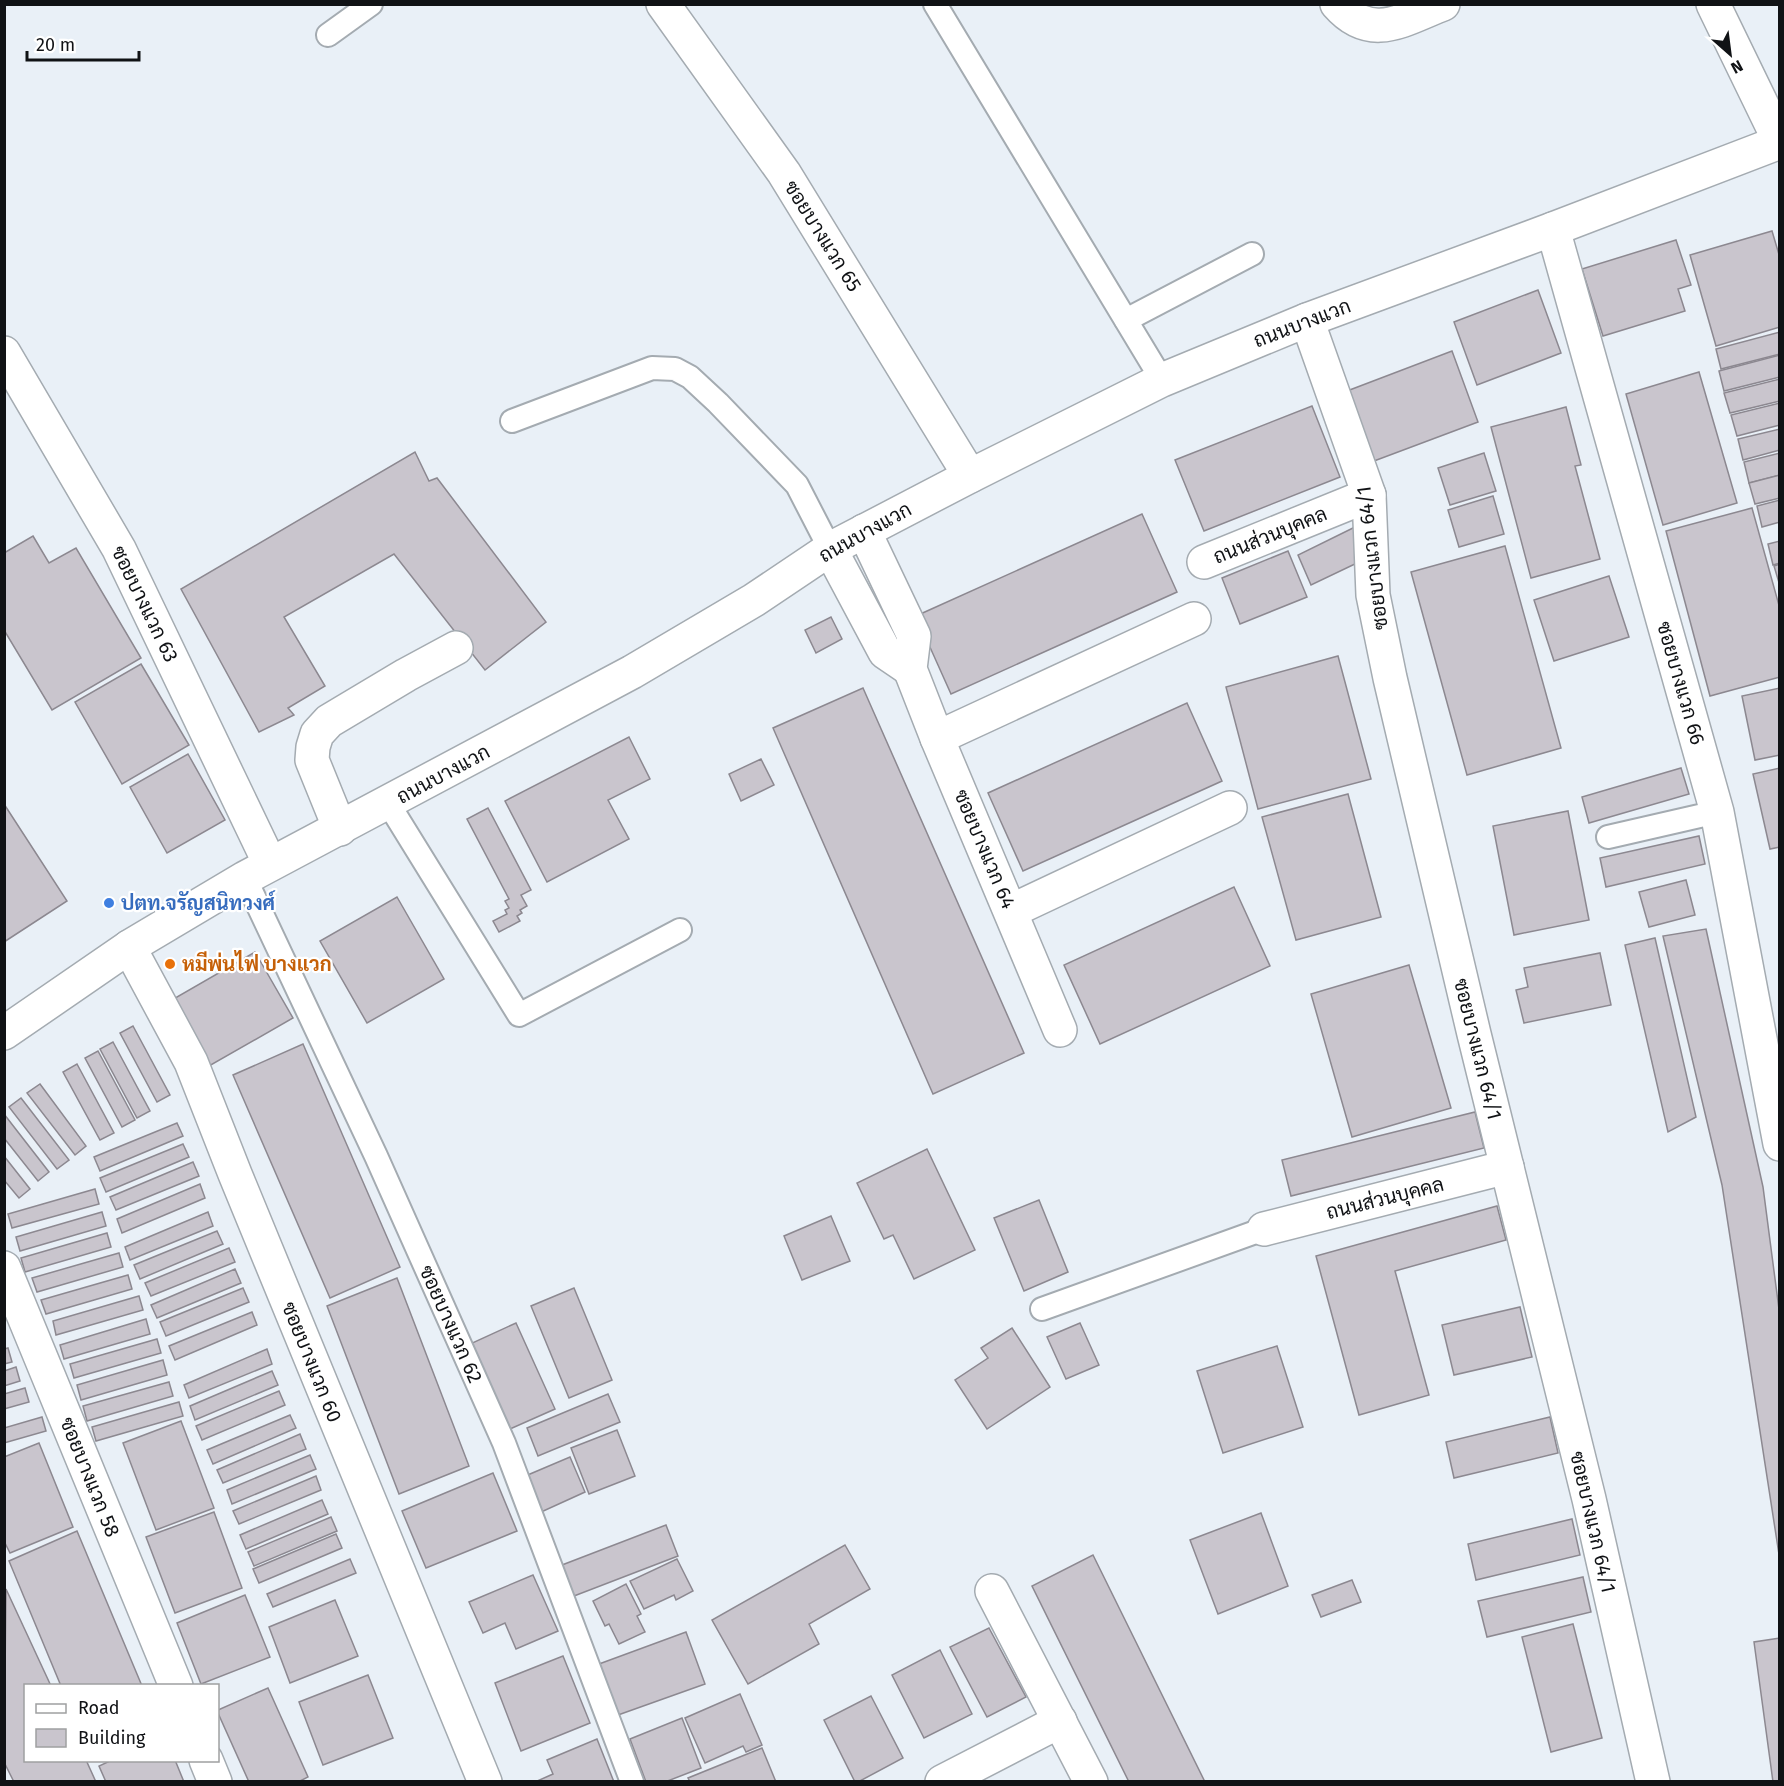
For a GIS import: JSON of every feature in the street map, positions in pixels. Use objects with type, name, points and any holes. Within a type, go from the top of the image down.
[{"type":"street","name":"ซอยบางแวก 65","points":[[663,4],[784,173],[970,476]]},
{"type":"street","points":[[1337,4],[1355,20],[1372,27],[1390,24],[1443,4]]},
{"type":"street","points":[[1713,4],[1779,142]]},
{"type":"street","name":"ถนนบางแวก","points":[[4,1033],[129,947],[258,871],[632,672],[754,600],[831,549],[970,476],[1162,380],[1307,320],[1779,142]]},
{"type":"street","name":"ซอยบางแวก 66","points":[[1553,229],[1717,812],[1779,1144]]},
{"type":"street","name":"ซอยบางแวก 64/1","points":[[1307,320],[1369,495],[1373,595],[1390,678],[1589,1499],[1653,1782]]},
{"type":"street","name":"ซอยบางแวก 63","points":[[4,353],[13,388],[119,549],[258,871]]},
{"type":"street","name":"ถนนส่วนบุคคล","points":[[1204,562],[1369,495]]},
{"type":"street","name":"ซอยบางแวก 64","points":[[864,531],[914,636],[910,669],[1060,1030]]},
{"type":"street","points":[[831,549],[885,652],[910,669]]},
{"type":"street","points":[[937,738],[1194,619]]},
{"type":"street","points":[[340,829],[312,760],[317,734],[329,721],[456,648]]},
{"type":"street","points":[[1011,911],[1230,808]]},
{"type":"street","name":"ซอยบางแวก 60","points":[[129,947],[191,1062],[485,1782]]},
{"type":"street","name":"ถนนส่วนบุคคล","points":[[1264,1229],[1507,1167]]},
{"type":"street","name":"ซอยบางแวก 58","points":[[4,1268],[175,1684]]},
{"type":"street","points":[[992,1591],[1091,1782]]},
{"type":"street","points":[[942,1782],[1060,1721]]},
{"type":"street","points":[[206,1762],[215,1782]]},
{"type":"lane","points":[[328,34],[371,4]]},
{"type":"lane","points":[[935,4],[1162,380]]},
{"type":"lane","points":[[1126,320],[1252,254]]},
{"type":"lane","points":[[512,421],[652,368],[675,369],[690,377],[718,403],[797,485],[831,549]]},
{"type":"lane","points":[[388,803],[519,1015],[680,930]]},
{"type":"lane","points":[[1608,837],[1717,812]]},
{"type":"lane","name":"ซอยบางแวก 62","points":[[258,871],[376,1156],[504,1443],[632,1782]]},
{"type":"lane","points":[[1042,1309],[1264,1229]]},
{"type":"building","points":[[1772,231],[1780,258],[1780,327],[1716,346],[1690,255]]},
{"type":"building","points":[[1676,240],[1691,285],[1678,289],[1685,311],[1603,336],[1582,269]]},
{"type":"building","points":[[1538,290],[1561,353],[1477,385],[1454,322]]},
{"type":"building","points":[[1780,332],[1780,354],[1721,369],[1716,349]]},
{"type":"building","points":[[1452,351],[1478,422],[1374,461],[1347,391]]},
{"type":"building","points":[[1780,355],[1780,377],[1724,391],[1719,371]]},
{"type":"building","points":[[1699,372],[1737,503],[1663,525],[1626,394]]},
{"type":"building","points":[[1780,379],[1780,401],[1730,413],[1724,393]]},
{"type":"building","points":[[1780,403],[1780,425],[1737,436],[1731,415]]},
{"type":"building","points":[[1312,406],[1340,477],[1204,531],[1175,460]]},
{"type":"building","points":[[1566,407],[1581,465],[1575,466],[1600,559],[1531,578],[1491,427]]},
{"type":"building","points":[[1780,429],[1780,450],[1743,460],[1738,439]]},
{"type":"building","points":[[415,452],[429,481],[437,478],[546,622],[485,670],[394,554],[284,617],[325,686],[288,708],[294,715],[259,732],[181,589]]},
{"type":"building","points":[[1484,453],[1496,491],[1450,505],[1438,468]]},
{"type":"building","points":[[1780,453],[1780,475],[1749,483],[1744,462]]},
{"type":"building","points":[[1780,475],[1780,498],[1755,504],[1749,483]]},
{"type":"building","points":[[1493,496],[1504,534],[1459,547],[1448,510]]},
{"type":"building","points":[[1780,500],[1780,522],[1762,527],[1757,506]]},
{"type":"building","points":[[1752,508],[1780,609],[1780,677],[1710,696],[1666,531]]},
{"type":"building","points":[[1142,514],[1177,592],[951,694],[916,616]]},
{"type":"building","points":[[1355,527],[1357,563],[1311,585],[1298,555]]},
{"type":"building","points":[[33,536],[49,563],[76,548],[141,658],[52,710],[4,630],[4,553]]},
{"type":"building","points":[[1780,541],[1780,563],[1773,565],[1768,544]]},
{"type":"building","points":[[1505,546],[1561,748],[1467,775],[1411,572]]},
{"type":"building","points":[[1288,551],[1307,597],[1240,624],[1222,578]]},
{"type":"building","points":[[1780,564],[1780,586],[1774,566]]},
{"type":"building","points":[[1609,576],[1629,637],[1554,661],[1534,600]]},
{"type":"building","points":[[831,617],[842,639],[816,653],[805,630]]},
{"type":"building","points":[[1338,656],[1371,779],[1258,809],[1226,687]]},
{"type":"building","points":[[141,664],[189,745],[122,784],[75,702]]},
{"type":"building","points":[[863,688],[1024,1053],[933,1094],[773,728]]},
{"type":"building","points":[[1780,688],[1780,755],[1755,760],[1742,696]]},
{"type":"building","points":[[1187,703],[1222,781],[1023,871],[988,793]]},
{"type":"building","points":[[629,737],[650,779],[608,800],[629,839],[547,882],[505,801]]},
{"type":"building","points":[[188,754],[225,820],[167,853],[130,787]]},
{"type":"building","points":[[761,759],[774,785],[741,801],[729,774]]},
{"type":"building","points":[[1681,768],[1689,794],[1589,823],[1582,797]]},
{"type":"building","points":[[1780,768],[1780,847],[1770,849],[1753,774]]},
{"type":"building","points":[[1348,794],[1381,917],[1296,940],[1262,817]]},
{"type":"building","points":[[4,804],[67,901],[4,942]]},
{"type":"building","points":[[488,808],[531,890],[521,895],[527,906],[520,910],[522,913],[517,916],[520,921],[499,932],[493,921],[507,914],[505,910],[509,908],[505,901],[509,899],[467,819]]},
{"type":"building","points":[[1568,811],[1589,920],[1514,935],[1493,826]]},
{"type":"building","points":[[1699,836],[1705,864],[1606,887],[1600,858]]},
{"type":"building","points":[[1686,880],[1695,915],[1649,927],[1639,892]]},
{"type":"building","points":[[1234,887],[1270,966],[1100,1044],[1064,965]]},
{"type":"building","points":[[397,897],[444,979],[367,1023],[320,941]]},
{"type":"building","points":[[1706,929],[1763,1187],[1780,1317],[1780,1561],[1722,1185],[1663,936]]},
{"type":"building","points":[[1655,938],[1696,1117],[1668,1132],[1625,945]]},
{"type":"building","points":[[255,952],[293,1018],[209,1066],[170,1001]]},
{"type":"building","points":[[1600,953],[1611,1005],[1524,1023],[1516,990],[1528,987],[1524,968]]},
{"type":"building","points":[[1409,965],[1451,1108],[1352,1137],[1311,994]]},
{"type":"building","points":[[133,1026],[170,1095],[157,1102],[120,1033]]},
{"type":"building","points":[[113,1042],[150,1111],[137,1118],[100,1049]]},
{"type":"building","points":[[303,1044],[400,1267],[330,1298],[233,1075]]},
{"type":"building","points":[[98,1051],[135,1120],[122,1127],[85,1058]]},
{"type":"building","points":[[77,1064],[114,1133],[100,1140],[63,1072]]},
{"type":"building","points":[[40,1084],[86,1146],[75,1155],[27,1093]]},
{"type":"building","points":[[21,1098],[69,1160],[57,1169],[9,1107]]},
{"type":"building","points":[[1475,1112],[1484,1148],[1291,1196],[1282,1160]]},
{"type":"building","points":[[4,1114],[49,1172],[38,1181],[4,1138]]},
{"type":"building","points":[[177,1123],[183,1136],[100,1171],[94,1157]]},
{"type":"building","points":[[183,1144],[189,1157],[106,1192],[100,1178]]},
{"type":"building","points":[[927,1149],[975,1250],[914,1279],[893,1235],[884,1239],[857,1183]]},
{"type":"building","points":[[4,1156],[30,1189],[19,1198],[4,1180]]},
{"type":"building","points":[[193,1162],[199,1176],[116,1210],[110,1197]]},
{"type":"building","points":[[200,1184],[205,1198],[122,1233],[117,1219]]},
{"type":"building","points":[[95,1189],[99,1204],[12,1228],[8,1214]]},
{"type":"building","points":[[1039,1200],[1068,1272],[1024,1291],[994,1218]]},
{"type":"building","points":[[1497,1206],[1506,1240],[1395,1271],[1429,1395],[1359,1415],[1316,1256]]},
{"type":"building","points":[[102,1212],[106,1226],[20,1251],[16,1237]]},
{"type":"building","points":[[208,1212],[213,1226],[130,1260],[125,1247]]},
{"type":"building","points":[[831,1216],[850,1261],[802,1280],[784,1236]]},
{"type":"building","points":[[217,1231],[223,1244],[140,1279],[134,1265]]},
{"type":"building","points":[[107,1233],[111,1247],[25,1272],[21,1258]]},
{"type":"building","points":[[229,1248],[235,1262],[151,1296],[145,1283]]},
{"type":"building","points":[[119,1253],[123,1267],[37,1292],[32,1278]]},
{"type":"building","points":[[235,1269],[241,1283],[157,1318],[151,1305]]},
{"type":"building","points":[[128,1275],[132,1289],[46,1314],[41,1300]]},
{"type":"building","points":[[397,1278],[469,1466],[399,1494],[327,1306]]},
{"type":"building","points":[[243,1288],[249,1302],[166,1336],[160,1322]]},
{"type":"building","points":[[574,1288],[612,1380],[569,1398],[531,1306]]},
{"type":"building","points":[[139,1296],[143,1310],[56,1335],[53,1321]]},
{"type":"building","points":[[1520,1307],[1532,1357],[1454,1375],[1442,1325]]},
{"type":"building","points":[[252,1312],[257,1325],[175,1360],[169,1346]]},
{"type":"building","points":[[146,1319],[150,1334],[64,1359],[60,1345]]},
{"type":"building","points":[[516,1323],[555,1409],[510,1429],[470,1344]]},
{"type":"building","points":[[1080,1323],[1099,1365],[1066,1379],[1047,1337]]},
{"type":"building","points":[[1012,1328],[1050,1387],[987,1429],[955,1380],[988,1358],[981,1348]]},
{"type":"building","points":[[157,1339],[161,1353],[74,1378],[70,1364]]},
{"type":"building","points":[[1277,1346],[1303,1427],[1223,1453],[1197,1371]]},
{"type":"building","points":[[8,1348],[12,1362],[4,1364],[4,1349]]},
{"type":"building","points":[[267,1349],[272,1364],[189,1398],[184,1385]]},
{"type":"building","points":[[163,1360],[167,1375],[81,1400],[77,1385]]},
{"type":"building","points":[[16,1367],[20,1381],[4,1386],[4,1371]]},
{"type":"building","points":[[272,1371],[278,1385],[195,1420],[190,1406]]},
{"type":"building","points":[[169,1382],[173,1396],[87,1421],[83,1406]]},
{"type":"building","points":[[25,1388],[29,1402],[4,1409],[4,1394]]},
{"type":"building","points":[[279,1391],[285,1405],[202,1440],[196,1426]]},
{"type":"building","points":[[608,1394],[620,1422],[538,1456],[527,1428]]},
{"type":"building","points":[[179,1402],[183,1416],[96,1441],[92,1427]]},
{"type":"building","points":[[290,1415],[296,1428],[213,1464],[207,1450]]},
{"type":"building","points":[[42,1417],[46,1431],[4,1443],[4,1428]]},
{"type":"building","points":[[1550,1417],[1558,1453],[1454,1478],[1446,1442]]},
{"type":"building","points":[[181,1421],[214,1508],[156,1530],[123,1443]]},
{"type":"building","points":[[617,1430],[635,1476],[589,1494],[571,1448]]},
{"type":"building","points":[[300,1434],[306,1449],[223,1483],[217,1470]]},
{"type":"building","points":[[39,1443],[73,1527],[10,1553],[4,1541],[4,1457]]},
{"type":"building","points":[[310,1455],[316,1469],[232,1504],[227,1490]]},
{"type":"building","points":[[570,1457],[585,1492],[539,1513],[523,1477]]},
{"type":"building","points":[[493,1473],[517,1531],[426,1568],[402,1511]]},
{"type":"building","points":[[316,1476],[321,1490],[239,1524],[233,1511]]},
{"type":"building","points":[[322,1500],[328,1514],[246,1549],[240,1535]]},
{"type":"building","points":[[214,1512],[242,1588],[175,1613],[146,1537]]},
{"type":"building","points":[[1261,1513],[1288,1586],[1218,1614],[1190,1540]]},
{"type":"building","points":[[331,1517],[337,1531],[254,1566],[248,1552]]},
{"type":"building","points":[[1572,1519],[1580,1555],[1476,1580],[1468,1544]]},
{"type":"building","points":[[666,1525],[678,1556],[574,1596],[562,1565]]},
{"type":"building","points":[[77,1531],[141,1684],[60,1684],[9,1561]]},
{"type":"building","points":[[336,1534],[342,1548],[259,1583],[253,1569]]},
{"type":"building","points":[[845,1545],[870,1589],[809,1624],[819,1644],[748,1684],[712,1620]]},
{"type":"building","points":[[1093,1555],[1205,1782],[1129,1782],[1032,1586]]},
{"type":"building","points":[[350,1559],[356,1573],[273,1607],[267,1594]]},
{"type":"building","points":[[677,1559],[693,1591],[676,1600],[674,1595],[644,1609],[630,1581]]},
{"type":"building","points":[[533,1575],[558,1631],[516,1649],[505,1623],[483,1633],[469,1602]]},
{"type":"building","points":[[1583,1577],[1591,1612],[1487,1637],[1478,1601]]},
{"type":"building","points":[[1352,1580],[1361,1602],[1321,1617],[1312,1595]]},
{"type":"building","points":[[626,1584],[641,1614],[637,1616],[645,1632],[619,1644],[609,1624],[605,1626],[593,1601]]},
{"type":"building","points":[[6,1589],[50,1684],[24,1684],[24,1762],[87,1762],[96,1782],[14,1782],[4,1762]]},
{"type":"building","points":[[245,1595],[270,1657],[201,1684],[177,1623]]},
{"type":"building","points":[[335,1600],[358,1656],[290,1683],[269,1627]]},
{"type":"building","points":[[1573,1624],[1602,1738],[1551,1752],[1522,1637]]},
{"type":"building","points":[[989,1628],[1026,1697],[987,1717],[950,1647]]},
{"type":"building","points":[[686,1632],[705,1684],[618,1715],[599,1664]]},
{"type":"building","points":[[1780,1638],[1780,1782],[1773,1782],[1754,1642]]},
{"type":"building","points":[[940,1650],[972,1714],[924,1738],[892,1675]]},
{"type":"building","points":[[563,1656],[590,1723],[521,1751],[495,1683]]},
{"type":"building","points":[[368,1675],[393,1738],[323,1765],[299,1702]]},
{"type":"building","points":[[268,1688],[308,1777],[298,1782],[249,1782],[219,1715],[219,1710]]},
{"type":"building","points":[[740,1694],[762,1745],[746,1752],[743,1746],[705,1763],[685,1718]]},
{"type":"building","points":[[871,1696],[903,1758],[855,1782],[824,1720]]},
{"type":"building","points":[[682,1718],[701,1768],[665,1782],[646,1782],[630,1739]]},
{"type":"building","points":[[597,1739],[614,1782],[535,1782],[553,1774],[547,1760]]},
{"type":"building","points":[[762,1748],[776,1782],[690,1782],[688,1778]]},
{"type":"building","points":[[108,1762],[176,1762],[184,1782],[106,1782],[99,1766]]},
{"type":"place","name":"ปตท.จรัญสนิทวงศ์","points":[[109,903]]},
{"type":"place","name":"หมีพ่นไฟ บางแวก","points":[[170,964]]}]
